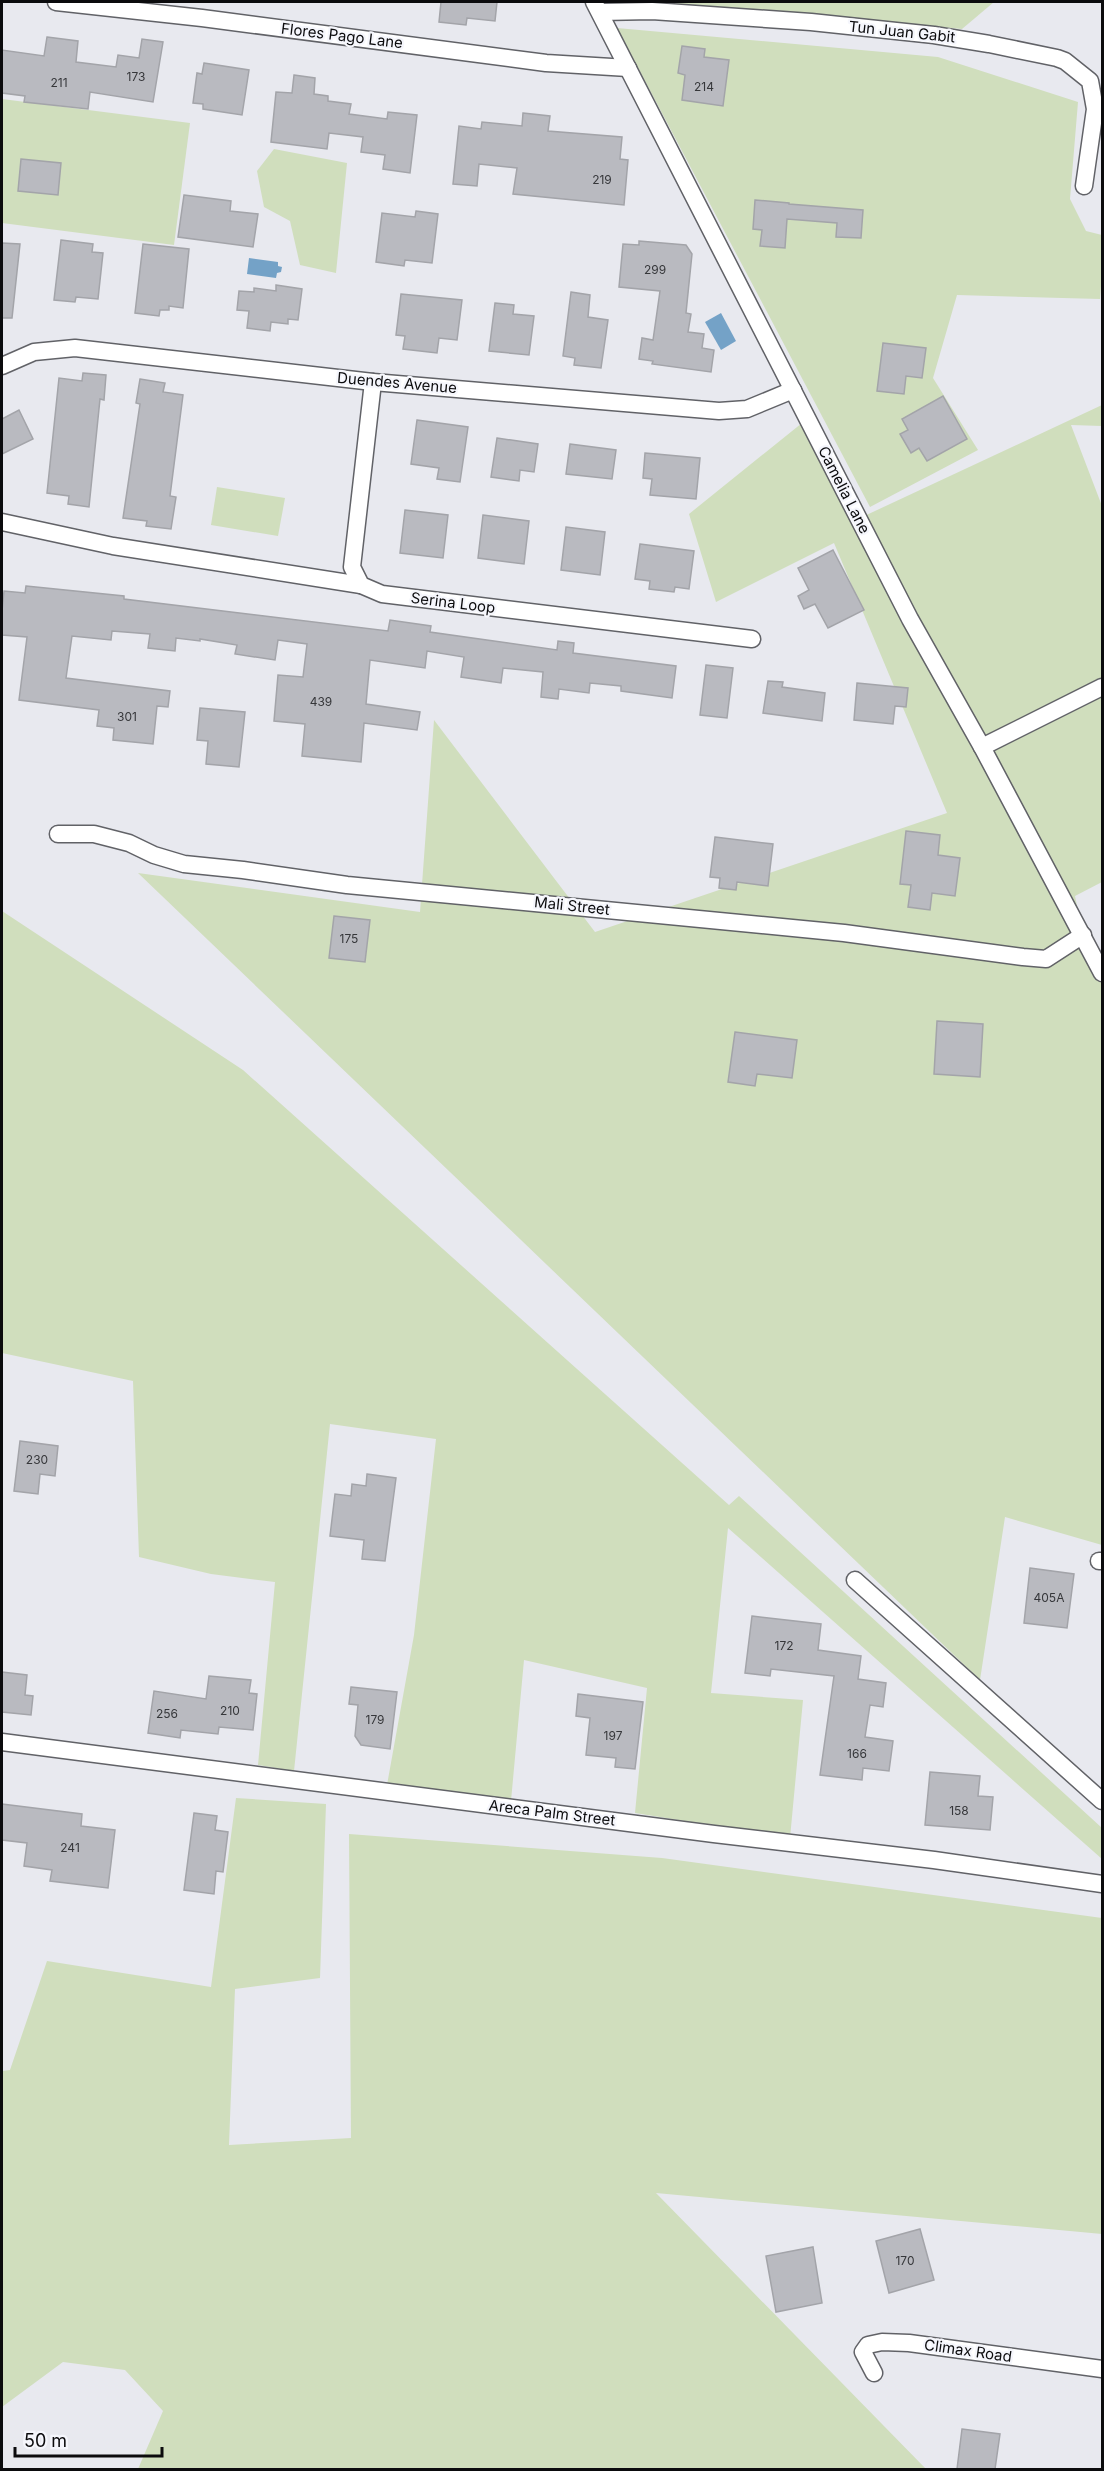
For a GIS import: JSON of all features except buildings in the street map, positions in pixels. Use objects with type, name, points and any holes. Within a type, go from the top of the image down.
[{"type":"street","name":"Flores Pago Lane","points":[[56,2],[202,18],[546,63],[628,68]]},
{"type":"street","name":"Camelia Lane","points":[[597,7],[910,619],[982,747],[1102,973]]},
{"type":"street","name":"Tun Juan Gabit","points":[[597,7],[923,34],[989,44],[1065,61],[1090,81],[1095,109],[1084,186]]},
{"type":"street","name":"Duendes Avenue","points":[[2,366],[34,352],[75,348],[373,382],[719,411],[747,410],[793,390]]},
{"type":"street","points":[[361,585],[352,567],[373,382]]},
{"type":"street","name":"Serina Loop","points":[[2,522],[113,546],[361,585],[382,594],[752,639]]},
{"type":"street","points":[[982,747],[1102,687]]},
{"type":"street","name":"Mali Street","points":[[58,834],[94,834],[129,843],[154,855],[184,864],[347,885],[844,933],[1023,957],[1046,959],[1083,935]]},
{"type":"street","points":[[855,1580],[1102,1802]]},
{"type":"street","name":"Areca Palm Street","points":[[2,1742],[714,1834],[934,1860],[1102,1884]]},
{"type":"street","name":"Climax Road","points":[[874,2373],[863,2352],[868,2345],[882,2342],[909,2343],[1102,2368]]},
{"type":"green space","points":[[655,2],[994,2],[962,29]]},
{"type":"green space","points":[[617,28],[938,57],[1078,102],[1070,199],[1086,231],[1102,235],[1100,299],[957,295],[933,378],[978,450],[870,507]]},
{"type":"green space","points":[[2,99],[190,123],[174,245],[2,223]]},
{"type":"green space","points":[[274,149],[347,163],[336,273],[300,265],[290,221],[264,207],[257,171]]},
{"type":"green space","points":[[1102,405],[1102,426],[1071,425],[1102,506],[1102,882],[1075,896],[1083,935],[1102,974],[1102,1545],[1005,1517],[980,1680],[138,873],[420,912],[434,720],[595,932],[947,813],[834,543],[716,602],[689,514],[807,419],[860,518]]},
{"type":"green space","points":[[217,487],[285,498],[278,536],[211,525]]},
{"type":"green space","points":[[2,911],[243,1070],[729,1505],[739,1496],[1102,1828],[1102,1859],[728,1528],[711,1693],[803,1700],[790,1838],[635,1813],[647,1688],[524,1660],[511,1801],[387,1785],[414,1635],[436,1439],[330,1424],[294,1771],[258,1765],[275,1582],[211,1574],[139,1557],[133,1381],[2,1353]]},
{"type":"green space","points":[[236,1798],[326,1804],[320,1978],[235,1989],[229,2145],[351,2138],[349,1834],[662,1858],[1102,1918],[1102,2234],[656,2193],[926,2469],[138,2469],[163,2411],[125,2370],[63,2362],[2,2407],[2,2071],[10,2070],[47,1961],[211,1987]]},
{"type":"water","points":[[249,258],[278,262],[278,266],[282,267],[281,272],[277,273],[276,278],[247,274]]},
{"type":"water","points":[[721,313],[736,341],[721,350],[705,322]]}]
